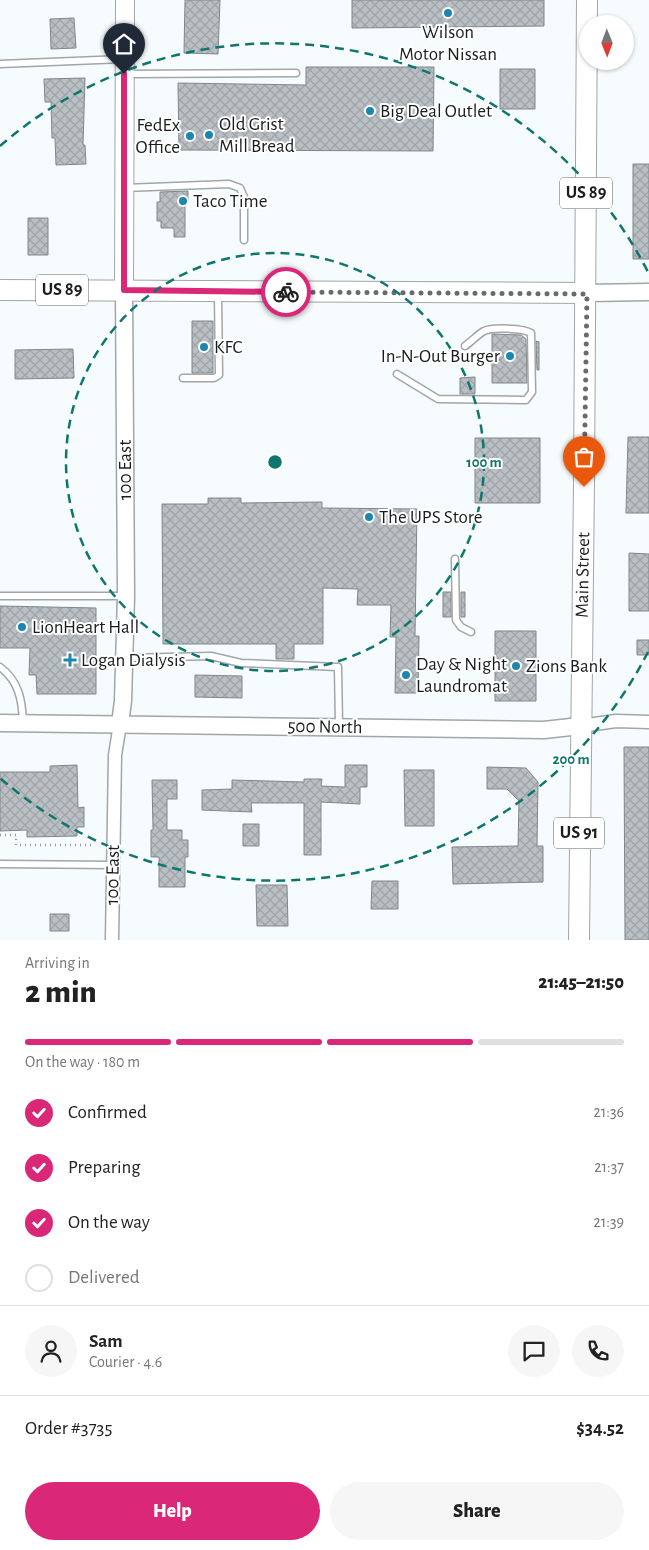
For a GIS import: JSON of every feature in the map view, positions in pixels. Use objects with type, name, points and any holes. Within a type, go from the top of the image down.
[{"type":"main road","name":"100 East","points":[[124,290],[125,0]]},
{"type":"main road","name":"Main Street","points":[[579,940],[580,726],[587,294],[587,0]]},
{"type":"main road","name":"US 89","points":[[0,290],[587,294]]},
{"type":"street","name":"100 East","points":[[112,940],[115,755],[120,724],[126,596],[124,290]]},
{"type":"street","points":[[587,294],[649,292]]},
{"type":"street","name":"500 North","points":[[0,723],[544,730],[616,721],[649,722]]},
{"type":"lane","points":[[0,64],[124,66],[296,73]]},
{"type":"lane","points":[[124,188],[229,184],[240,188],[244,197],[244,240]]},
{"type":"lane","points":[[183,378],[214,378],[219,375],[218,291]]},
{"type":"lane","points":[[398,374],[438,399],[526,400],[530,397],[532,392],[531,333],[526,329],[490,330],[483,332],[464,346]]},
{"type":"lane","points":[[455,559],[456,620],[461,627],[471,632]]},
{"type":"lane","points":[[0,596],[126,596]]},
{"type":"lane","points":[[124,658],[211,656],[242,663],[338,667],[339,727]]},
{"type":"lane","points":[[0,667],[17,686],[22,700],[23,723]]},
{"type":"lane","points":[[0,864],[113,865]]},
{"type":"path","points":[[0,835],[16,835],[16,845],[92,845]]},
{"type":"building","points":[[185,0],[220,0],[218,54],[184,53]]},
{"type":"building","name":"Wilson Motor Nissan","points":[[352,0],[544,0],[544,26],[352,28]]},
{"type":"building","points":[[74,18],[76,48],[51,49],[50,19]]},
{"type":"building","points":[[306,67],[434,67],[433,151],[179,150],[178,83],[306,85]]},
{"type":"building","points":[[500,69],[535,69],[535,109],[500,109]]},
{"type":"building","points":[[85,78],[83,145],[85,145],[86,164],[56,165],[55,138],[52,138],[51,102],[45,102],[44,79]]},
{"type":"building","points":[[633,164],[649,164],[649,259],[633,259]]},
{"type":"building","points":[[188,191],[188,201],[185,201],[185,237],[174,237],[174,228],[161,228],[161,221],[157,221],[157,202],[160,202],[160,192]]},
{"type":"building","points":[[28,218],[48,218],[48,255],[28,255]]},
{"type":"building","name":"KFC","points":[[192,321],[213,321],[213,373],[192,373]]},
{"type":"building","name":"In-N-Out Burger","points":[[492,334],[521,335],[526,339],[527,383],[492,383]]},
{"type":"building","points":[[536,341],[539,342],[539,370],[537,370]]},
{"type":"building","points":[[73,349],[74,378],[15,379],[15,350]]},
{"type":"building","points":[[475,377],[475,394],[460,394],[460,378]]},
{"type":"building","points":[[628,437],[649,437],[649,513],[626,513]]},
{"type":"building","points":[[475,438],[540,438],[540,503],[475,503]]},
{"type":"building","points":[[208,498],[241,498],[241,503],[322,502],[322,508],[417,509],[415,636],[419,636],[418,693],[395,693],[396,637],[390,637],[391,605],[357,605],[358,589],[323,588],[323,644],[294,644],[294,659],[276,659],[276,644],[163,644],[162,504],[208,504]]},
{"type":"building","points":[[629,553],[649,554],[649,611],[629,611]]},
{"type":"building","points":[[443,592],[451,592],[451,617],[443,617]]},
{"type":"building","points":[[461,592],[465,592],[465,617],[461,617]]},
{"type":"building","name":"Logan Dialysis","points":[[0,606],[96,608],[96,694],[37,694],[36,675],[29,675],[30,648],[0,648]]},
{"type":"building","name":"Zions Bank","points":[[495,631],[536,631],[536,701],[495,701]]},
{"type":"building","points":[[637,640],[649,640],[649,655],[637,655]]},
{"type":"building","points":[[195,675],[242,676],[242,698],[195,697]]},
{"type":"building","points":[[624,747],[649,747],[649,940],[625,940]]},
{"type":"building","points":[[77,765],[78,808],[84,807],[84,827],[77,827],[77,836],[27,837],[27,830],[0,831],[0,772],[50,772],[50,766]]},
{"type":"building","points":[[345,765],[367,765],[367,787],[360,787],[360,804],[321,802],[321,855],[304,855],[304,803],[251,803],[252,812],[202,810],[202,790],[232,789],[232,780],[304,782],[304,779],[322,779],[321,786],[345,787]]},
{"type":"building","points":[[487,767],[526,768],[538,782],[537,846],[543,846],[543,882],[453,884],[452,847],[518,846],[519,801],[507,789],[487,789]]},
{"type":"building","points":[[404,770],[434,770],[434,826],[405,826]]},
{"type":"building","points":[[152,780],[177,780],[177,799],[167,799],[167,830],[182,830],[182,840],[188,840],[188,857],[185,857],[185,887],[159,887],[159,857],[151,857],[151,830],[153,830]]},
{"type":"building","points":[[243,824],[259,824],[259,846],[243,846]]},
{"type":"building","points":[[372,881],[398,881],[398,909],[371,909]]},
{"type":"building","points":[[256,885],[287,885],[288,926],[257,926]]},
{"type":"building","points":[[50,914],[69,914],[69,931],[50,931]]},
{"type":"way so far","points":[[286,292],[587,294],[584,487]]},
{"type":"place","name":"Wilson Motor Nissan","points":[[448,13]]},
{"type":"place","name":"Big Deal Outlet","points":[[370,111]]},
{"type":"place","name":"Old Grist Mill Bread","points":[[209,135]]},
{"type":"place","name":"FedEx Office","points":[[190,136]]},
{"type":"place","name":"Taco Time","points":[[183,201]]},
{"type":"place","name":"KFC","points":[[204,347]]},
{"type":"place","name":"In-N-Out Burger","points":[[510,356]]},
{"type":"place","name":"The UPS Store","points":[[369,517]]},
{"type":"place","name":"LionHeart Hall","points":[[22,627]]},
{"type":"place","name":"Logan Dialysis","points":[[70,660]]},
{"type":"place","name":"Zions Bank","points":[[516,666]]},
{"type":"place","name":"Day & Night Laundromat","points":[[406,675]]},
{"type":"route","points":[[124,74],[124,290],[286,292]]}]
